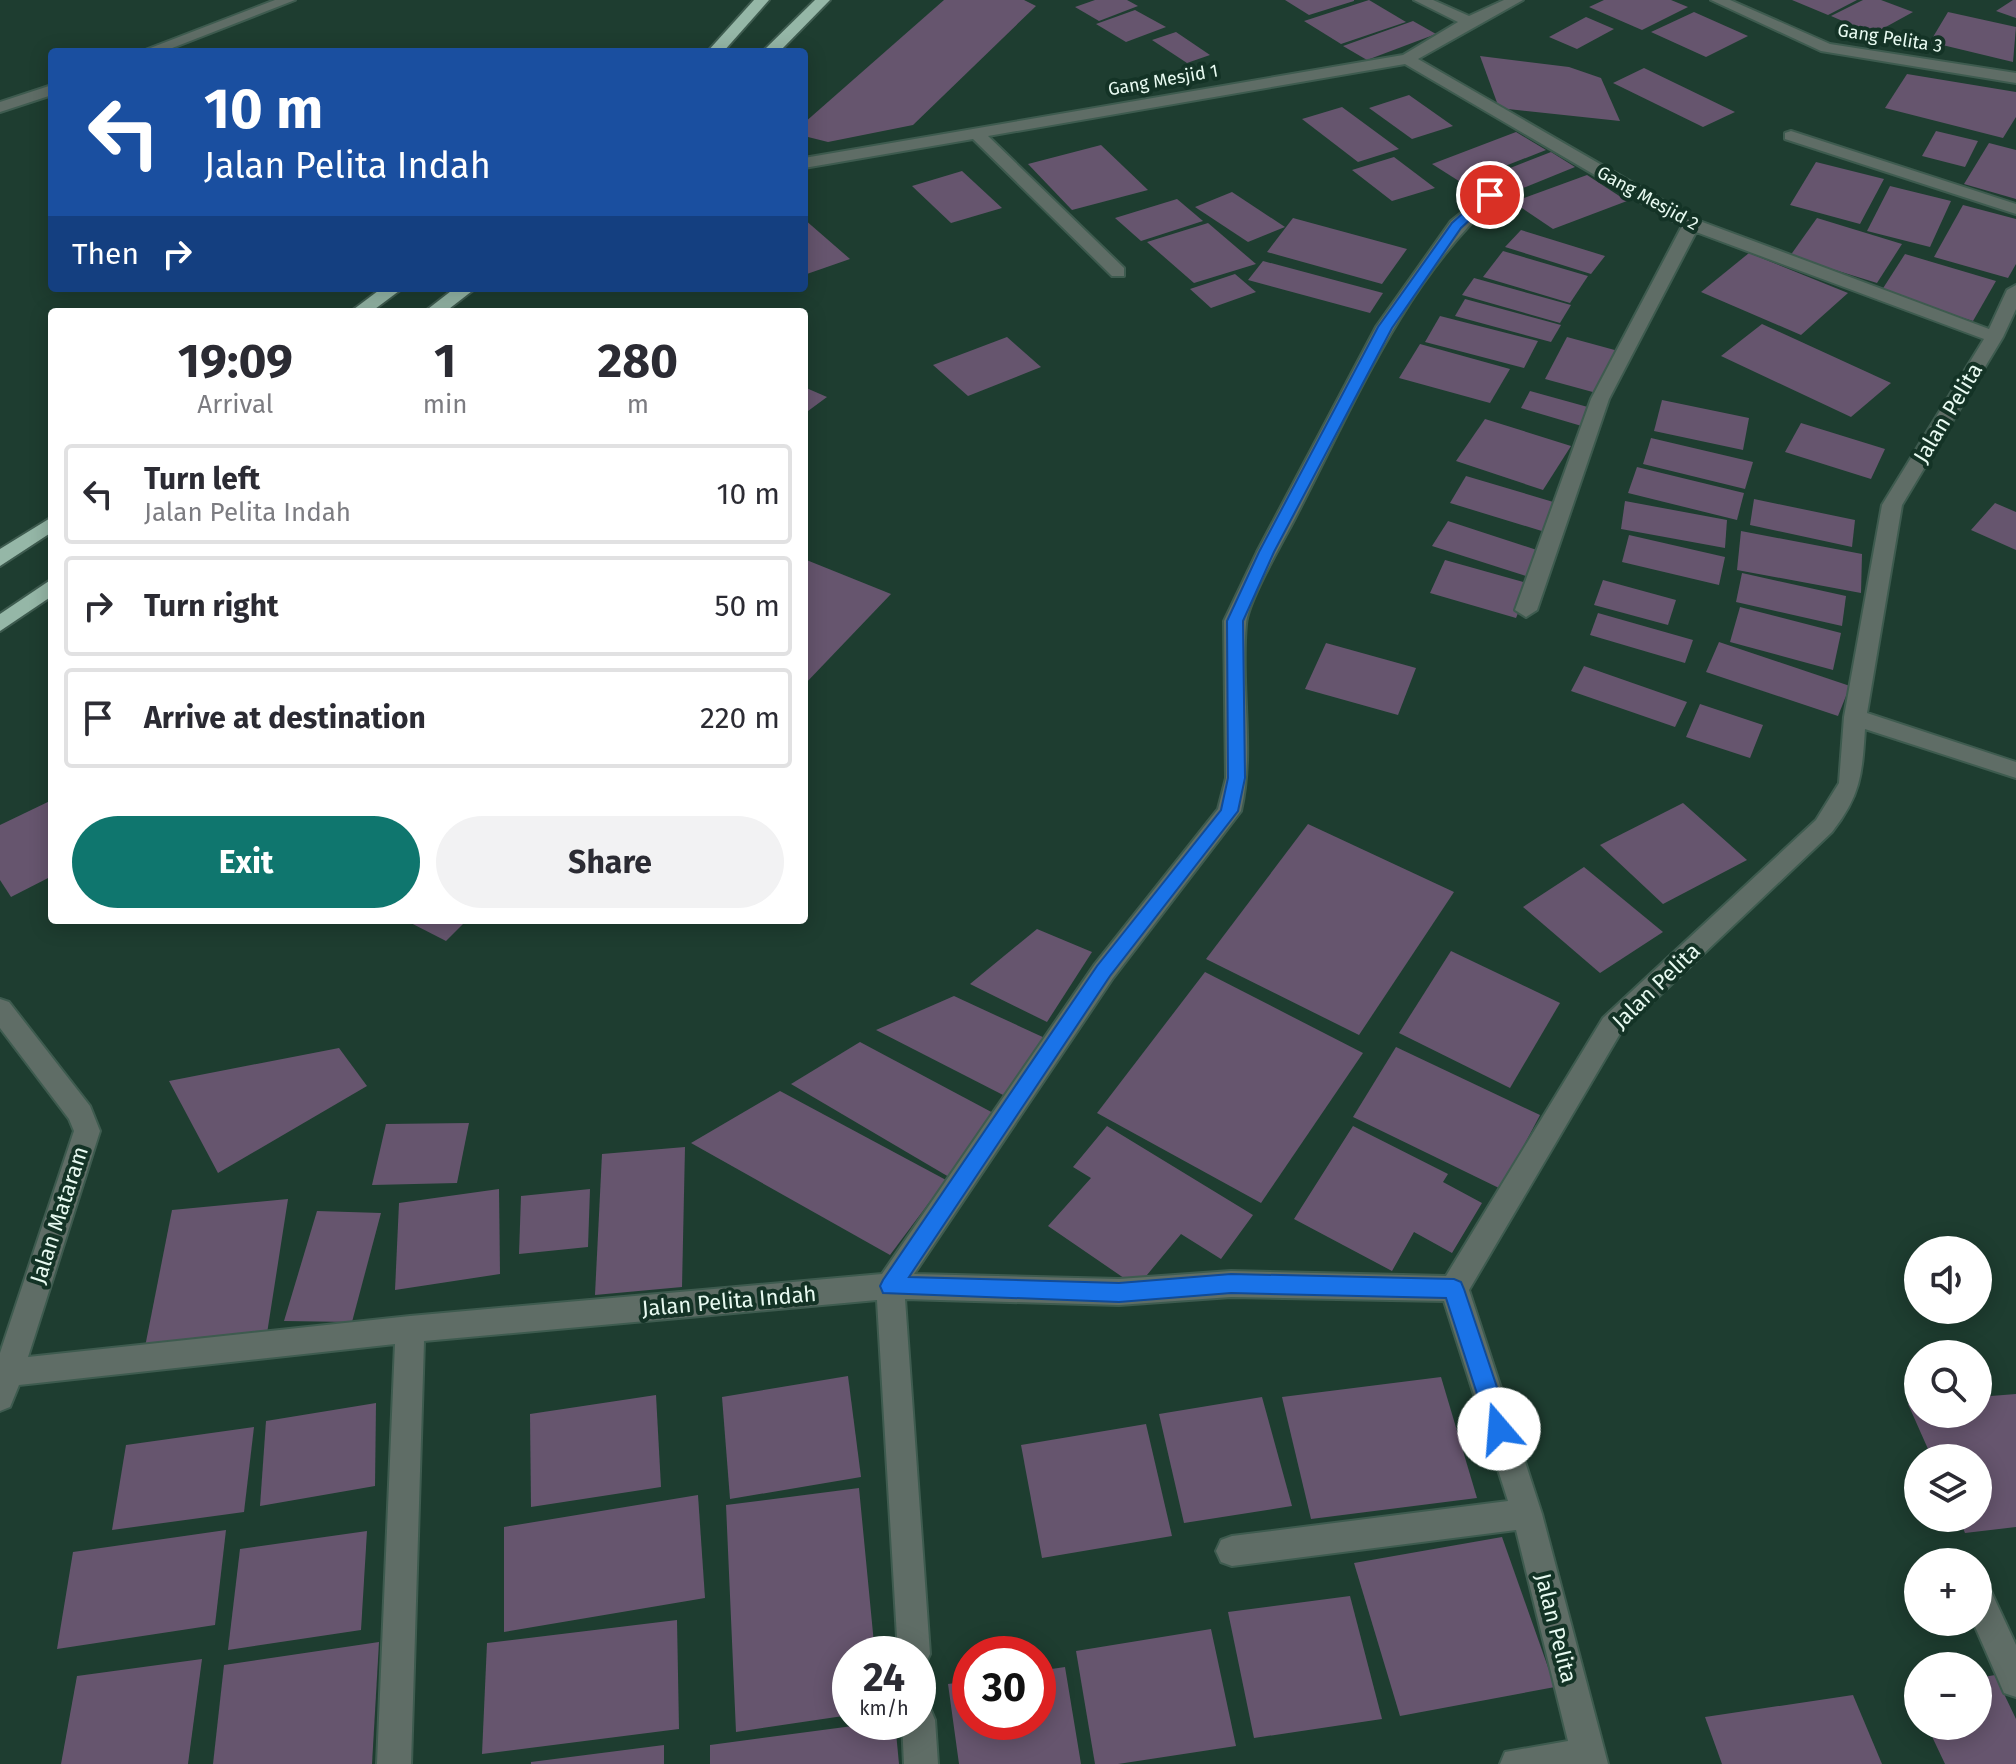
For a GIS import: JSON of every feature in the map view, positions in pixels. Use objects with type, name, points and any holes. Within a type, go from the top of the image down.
[{"type":"highway","points":[[719,48],[762,0]]},
{"type":"highway","points":[[774,48],[823,0]]},
{"type":"highway","points":[[365,308],[388,292]]},
{"type":"highway","points":[[439,308],[461,292]]},
{"type":"highway","points":[[0,559],[48,526]]},
{"type":"highway","points":[[0,624],[48,589]]},
{"type":"street","points":[[159,48],[288,0]]},
{"type":"street","points":[[1421,0],[1469,22]]},
{"type":"street","name":"Gang Mesjid 1","points":[[808,162],[1407,59],[1469,22],[1516,0]]},
{"type":"street","name":"Gang Pelita 3","points":[[1718,0],[1826,48],[2016,78]]},
{"type":"street","name":"Gang Mesjid 2","points":[[1407,59],[1691,224],[1994,337]]},
{"type":"street","points":[[0,107],[48,91]]},
{"type":"street","points":[[976,133],[1118,272]]},
{"type":"street","points":[[1791,136],[2016,209]]},
{"type":"street","points":[[913,1636],[890,1286],[1104,971],[1229,811],[1237,778],[1235,621],[1267,552],[1385,327],[1457,225],[1490,195]]},
{"type":"street","points":[[1526,610],[1600,399],[1691,224]]},
{"type":"street","name":"Jalan Pelita","points":[[1590,1760],[1527,1514],[1454,1289],[1612,1025],[1824,826],[1839,807],[1850,783],[1855,717],[1892,505],[1994,337],[2016,290]]},
{"type":"street","points":[[1855,717],[2016,770]]},
{"type":"street","name":"Jalan Mataram","points":[[0,1009],[81,1114],[87,1131],[3,1385]]},
{"type":"street","name":"Jalan Pelita Indah","points":[[3,1385],[410,1329],[890,1286],[1119,1292],[1231,1284],[1454,1289]]},
{"type":"street","points":[[394,1764],[410,1329]]},
{"type":"street","points":[[1232,1551],[1527,1514]]},
{"type":"street","points":[[1992,1629],[2016,1681]]},
{"type":"street","points":[[919,1740],[921,1764]]},
{"type":"street","points":[[1517,1764],[1590,1760]]},
{"type":"building","points":[[944,0],[1024,0],[1036,6],[913,125],[828,142],[808,137],[808,119]]},
{"type":"building","points":[[1095,0],[1127,0],[1138,6],[1099,21],[1075,7]]},
{"type":"building","points":[[1285,0],[1354,0],[1354,1],[1309,15]]},
{"type":"building","points":[[1369,0],[1406,22],[1341,44],[1304,21]]},
{"type":"building","points":[[1604,0],[1671,0],[1688,7],[1642,30],[1589,7]]},
{"type":"building","points":[[1792,0],[1857,0],[1828,15]]},
{"type":"building","points":[[1863,0],[1881,0],[1913,12],[1873,34],[1831,16]]},
{"type":"building","points":[[2016,0],[2016,18],[1996,11]]},
{"type":"building","points":[[1135,10],[1166,27],[1126,42],[1096,24]]},
{"type":"building","points":[[1694,12],[1748,36],[1706,57],[1651,32]]},
{"type":"building","points":[[1948,12],[2016,27],[2013,62],[1930,42]]},
{"type":"building","points":[[1586,17],[1614,29],[1577,49],[1549,37]]},
{"type":"building","points":[[1413,21],[1436,34],[1367,60],[1343,46]]},
{"type":"building","points":[[1176,32],[1210,55],[1187,63],[1152,40]]},
{"type":"building","points":[[1480,56],[1569,67],[1601,78],[1620,121],[1499,108]]},
{"type":"building","points":[[1644,68],[1735,112],[1703,127],[1613,83]]},
{"type":"building","points":[[1907,74],[2016,92],[2016,117],[2003,138],[1885,108]]},
{"type":"building","points":[[1409,95],[1453,126],[1412,139],[1369,108]]},
{"type":"building","points":[[1342,107],[1399,149],[1358,162],[1302,119]]},
{"type":"building","points":[[1936,131],[1978,141],[1965,167],[1922,156]]},
{"type":"building","points":[[1516,132],[1546,150],[1462,183],[1432,164]]},
{"type":"building","points":[[1989,143],[2016,150],[2016,199],[1964,184]]},
{"type":"building","points":[[1101,145],[1148,190],[1072,210],[1028,164]]},
{"type":"building","points":[[1551,152],[1575,167],[1501,197],[1477,181]]},
{"type":"building","points":[[1394,157],[1435,188],[1392,201],[1352,170]]},
{"type":"building","points":[[1816,162],[1884,179],[1860,224],[1790,205]]},
{"type":"building","points":[[962,171],[1002,208],[951,223],[912,186]]},
{"type":"building","points":[[1587,175],[1627,201],[1553,229],[1513,202]]},
{"type":"building","points":[[1890,186],[1951,201],[1930,247],[1867,231]]},
{"type":"building","points":[[1232,192],[1285,227],[1248,242],[1195,207]]},
{"type":"building","points":[[1177,199],[1203,221],[1141,241],[1115,218]]},
{"type":"building","points":[[1963,205],[2016,219],[2016,264],[2008,278],[1934,257]]},
{"type":"building","points":[[1293,218],[1407,249],[1382,284],[1267,252]]},
{"type":"building","points":[[1817,218],[1902,244],[1877,283],[1790,256]]},
{"type":"building","points":[[808,222],[850,259],[808,274]]},
{"type":"building","points":[[1208,223],[1256,264],[1194,283],[1147,242]]},
{"type":"building","points":[[1521,230],[1605,256],[1591,274],[1505,247]]},
{"type":"building","points":[[1503,251],[1588,276],[1570,303],[1483,277]]},
{"type":"building","points":[[1749,253],[1848,293],[1801,335],[1701,292]]},
{"type":"building","points":[[1905,254],[1996,281],[1973,321],[1880,293]]},
{"type":"building","points":[[1263,261],[1383,293],[1370,313],[1248,280]]},
{"type":"building","points":[[1235,274],[1256,292],[1211,308],[1190,289]]},
{"type":"building","points":[[1474,278],[1571,305],[1560,323],[1462,295]]},
{"type":"building","points":[[1465,299],[1561,325],[1551,342],[1455,316]]},
{"type":"building","points":[[1440,316],[1538,341],[1524,368],[1425,342]]},
{"type":"building","points":[[1762,324],[1891,383],[1851,417],[1721,356]]},
{"type":"building","points":[[1007,337],[1041,367],[968,396],[933,365]]},
{"type":"building","points":[[1567,337],[1622,352],[1600,394],[1545,379]]},
{"type":"building","points":[[1420,344],[1510,369],[1490,403],[1399,378]]},
{"type":"building","points":[[808,389],[827,397],[808,411]]},
{"type":"building","points":[[1530,391],[1595,409],[1585,427],[1521,408]]},
{"type":"building","points":[[1662,400],[1749,418],[1743,450],[1654,431]]},
{"type":"building","points":[[1485,419],[1571,446],[1543,490],[1456,461]]},
{"type":"building","points":[[1801,423],[1885,449],[1871,479],[1785,452]]},
{"type":"building","points":[[1651,438],[1753,462],[1745,489],[1643,464]]},
{"type":"building","points":[[1637,467],[1744,493],[1737,520],[1628,493]]},
{"type":"building","points":[[1466,476],[1560,504],[1545,532],[1450,503]]},
{"type":"building","points":[[1754,499],[1855,520],[1852,547],[1750,525]]},
{"type":"building","points":[[1625,501],[1727,520],[1725,548],[1621,529]]},
{"type":"building","points":[[1995,503],[2016,512],[2016,550],[1971,530]]},
{"type":"building","points":[[1448,521],[1543,552],[1529,577],[1432,546]]},
{"type":"building","points":[[1741,531],[1862,554],[1861,593],[1737,570]]},
{"type":"building","points":[[1629,535],[1725,557],[1719,585],[1622,562]]},
{"type":"building","points":[[1445,560],[1530,584],[1516,618],[1430,593]]},
{"type":"building","points":[[808,561],[891,594],[808,681]]},
{"type":"building","points":[[1742,573],[1846,596],[1842,626],[1736,602]]},
{"type":"building","points":[[1603,580],[1676,600],[1668,625],[1594,605]]},
{"type":"building","points":[[1740,607],[1841,633],[1833,670],[1730,642]]},
{"type":"building","points":[[1598,613],[1693,640],[1685,663],[1590,635]]},
{"type":"building","points":[[1719,642],[1850,686],[1838,716],[1706,672]]},
{"type":"building","points":[[1326,643],[1416,668],[1398,715],[1305,689]]},
{"type":"building","points":[[1584,666],[1687,702],[1675,727],[1571,691]]},
{"type":"building","points":[[1700,704],[1763,725],[1750,758],[1686,737]]},
{"type":"building","points":[[48,802],[48,878],[11,897],[0,880],[0,825]]},
{"type":"building","points":[[1683,803],[1747,860],[1663,904],[1600,845]]},
{"type":"building","points":[[1308,824],[1454,892],[1359,1035],[1206,959]]},
{"type":"building","points":[[1584,867],[1663,932],[1600,973],[1523,907]]},
{"type":"building","points":[[413,924],[463,924],[446,941]]},
{"type":"building","points":[[1037,929],[1092,952],[1047,1022],[970,984]]},
{"type":"building","points":[[1451,951],[1560,1003],[1510,1088],[1399,1033]]},
{"type":"building","points":[[1205,972],[1363,1053],[1261,1203],[1097,1113]]},
{"type":"building","points":[[954,996],[1047,1039],[1007,1097],[876,1030]]},
{"type":"building","points":[[860,1042],[997,1115],[949,1177],[791,1084]]},
{"type":"building","points":[[1396,1047],[1540,1115],[1501,1189],[1353,1117]]},
{"type":"building","points":[[339,1048],[367,1086],[218,1173],[169,1081]]},
{"type":"building","points":[[780,1091],[946,1180],[890,1255],[691,1143]]},
{"type":"building","points":[[469,1123],[457,1183],[372,1185],[386,1124]]},
{"type":"building","points":[[1107,1126],[1253,1215],[1221,1259],[1181,1234],[1137,1287],[1048,1226],[1091,1178],[1073,1167]]},
{"type":"building","points":[[1353,1126],[1448,1174],[1443,1182],[1482,1203],[1452,1253],[1414,1232],[1392,1271],[1294,1219]]},
{"type":"building","points":[[685,1147],[682,1287],[595,1295],[602,1154]]},
{"type":"building","points":[[499,1189],[500,1274],[395,1290],[399,1203]]},
{"type":"building","points":[[590,1189],[588,1247],[519,1254],[521,1196]]},
{"type":"building","points":[[288,1199],[266,1340],[144,1352],[172,1210]]},
{"type":"building","points":[[317,1211],[381,1213],[352,1322],[284,1321]]},
{"type":"building","points":[[848,1376],[861,1477],[730,1499],[722,1397]]},
{"type":"building","points":[[1441,1377],[1477,1498],[1311,1519],[1282,1397]]},
{"type":"building","points":[[2016,1394],[2016,1527],[1992,1530],[1992,1444],[1926,1444],[1919,1428],[1992,1428],[1992,1396]]},
{"type":"building","points":[[656,1395],[661,1487],[531,1507],[530,1414]]},
{"type":"building","points":[[1262,1397],[1292,1506],[1184,1523],[1159,1414]]},
{"type":"building","points":[[376,1403],[375,1486],[260,1506],[266,1421]]},
{"type":"building","points":[[1146,1424],[1172,1536],[1042,1558],[1021,1445]]},
{"type":"building","points":[[254,1427],[244,1512],[112,1530],[126,1445]]},
{"type":"building","points":[[859,1488],[873,1636],[832,1636],[832,1718],[736,1732],[726,1505]]},
{"type":"building","points":[[698,1495],[705,1598],[504,1632],[504,1527]]},
{"type":"building","points":[[226,1530],[215,1625],[57,1649],[73,1552]]},
{"type":"building","points":[[367,1531],[361,1630],[228,1650],[240,1549]]},
{"type":"building","points":[[1502,1537],[1555,1687],[1400,1716],[1354,1563]]},
{"type":"building","points":[[1350,1596],[1382,1719],[1254,1738],[1228,1612]]},
{"type":"building","points":[[677,1620],[679,1729],[482,1754],[487,1643]]},
{"type":"building","points":[[1211,1629],[1236,1746],[1118,1764],[1095,1764],[1076,1651]]},
{"type":"building","points":[[379,1642],[372,1764],[213,1764],[224,1665]]},
{"type":"building","points":[[202,1659],[188,1764],[61,1764],[77,1676]]},
{"type":"building","points":[[1065,1667],[1081,1764],[959,1764],[956,1740],[1056,1740],[1056,1668]]},
{"type":"building","points":[[1995,1675],[2016,1719],[2016,1764],[1945,1764],[1934,1740],[1992,1740],[1992,1676]]},
{"type":"building","points":[[952,1683],[952,1713],[948,1684]]},
{"type":"building","points":[[1853,1695],[1882,1764],[1722,1764],[1705,1717]]},
{"type":"building","points":[[832,1729],[832,1740],[897,1740],[899,1764],[710,1764],[710,1745]]},
{"type":"building","points":[[664,1745],[664,1764],[531,1764],[531,1762]]},
{"type":"route","points":[[1490,195],[1457,225],[1385,327],[1267,552],[1235,621],[1232,636],[1237,778],[1229,811],[1104,971],[890,1286],[1119,1292],[1231,1284],[1454,1289],[1499,1429]]}]
